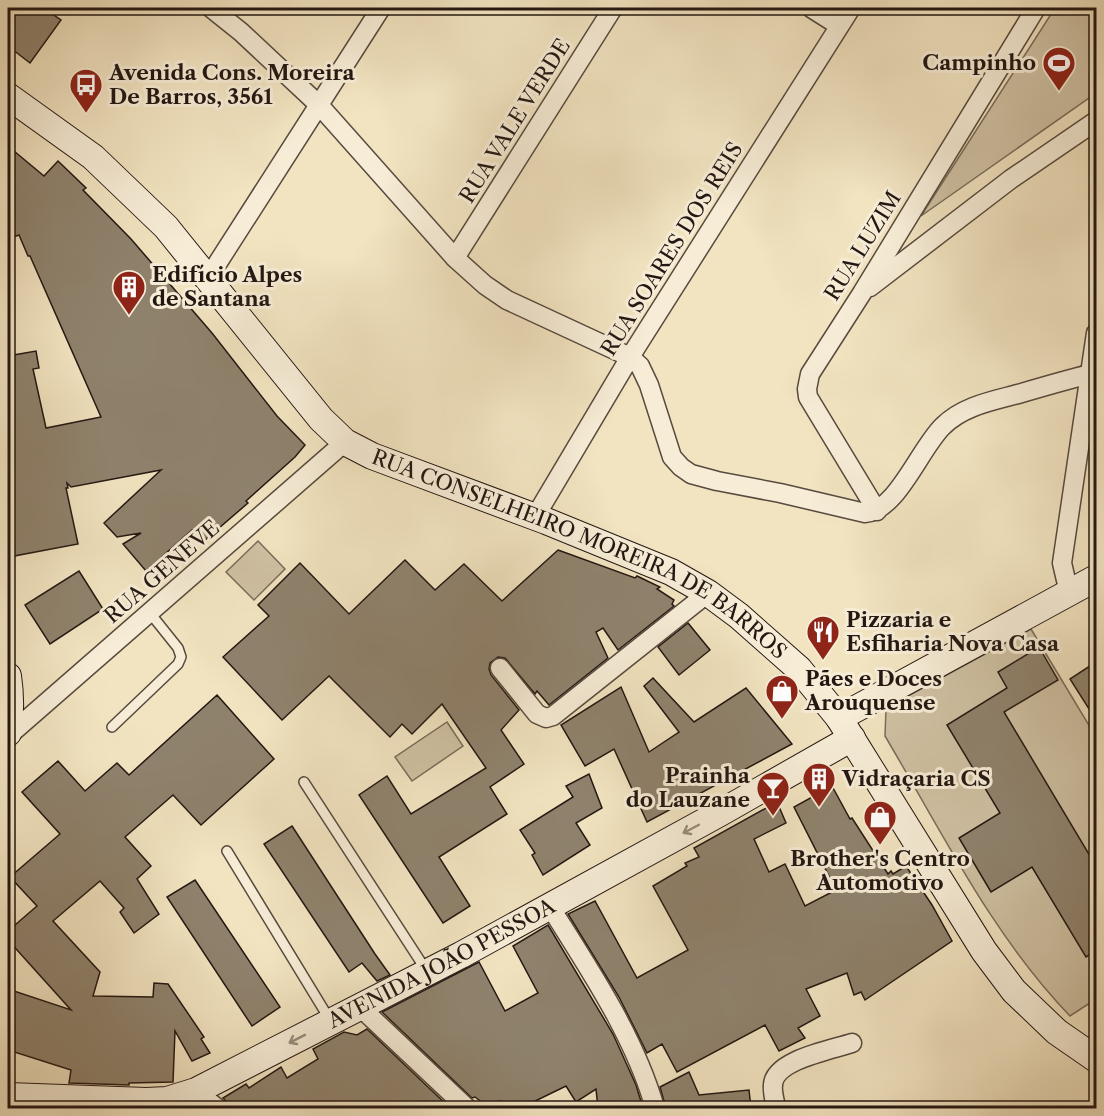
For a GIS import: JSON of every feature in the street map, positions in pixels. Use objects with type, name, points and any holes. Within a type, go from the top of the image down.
[{"type":"main road","name":"RUA CONSELHEIRO MOREIRA DE BARROS","points":[[8,96],[93,157],[166,227],[321,419],[345,442],[403,469],[535,517],[671,572],[708,593],[739,616],[799,669],[845,728],[984,951],[1014,991],[1057,1032],[1096,1059]]},
{"type":"main road","name":"AVENIDA JOÃO PESSOA","points":[[8,1096],[146,1101],[167,1100],[196,1091],[360,1008],[720,813],[845,728],[1096,578]]},
{"type":"main road","points":[[8,676],[11,694],[8,734]]},
{"type":"street","points":[[211,8],[242,33],[318,105],[455,258],[485,285],[507,300],[630,357],[640,366],[649,385],[672,457],[691,474],[865,513],[877,511],[899,488],[931,440],[954,416],[976,405],[1090,374]]},
{"type":"street","points":[[208,278],[381,8]]},
{"type":"street","name":"RUA VALE VERDE","points":[[455,258],[613,8]]},
{"type":"street","points":[[811,8],[838,25]]},
{"type":"street","name":"RUA SOARES DOS REIS","points":[[535,517],[630,357],[838,25],[851,8]]},
{"type":"street","name":"RUA LUZIM","points":[[877,511],[808,397],[810,374],[1036,8]]},
{"type":"street","points":[[862,293],[1011,179],[1096,121]]},
{"type":"street","points":[[1069,594],[1062,563],[1096,335]]},
{"type":"street","name":"RUA GENEVE","points":[[8,734],[345,442]]},
{"type":"street","points":[[500,668],[537,714],[546,718],[553,716],[708,593]]},
{"type":"street","points":[[549,905],[589,969],[626,1036],[648,1084],[654,1108]]},
{"type":"street","points":[[360,1008],[467,1108]]},
{"type":"street","points":[[777,1108],[773,1085],[776,1074],[786,1064],[852,1043]]},
{"type":"street","points":[[196,1091],[217,1108]]},
{"type":"lane","points":[[112,727],[178,664],[181,657],[178,648],[150,613]]},
{"type":"lane","points":[[304,782],[427,972]]},
{"type":"lane","points":[[227,851],[331,1022]]},
{"type":"shaded area","points":[[1055,8],[1096,8],[1096,93],[921,216]]},
{"type":"shaded area","points":[[258,541],[285,569],[254,600],[226,572]]},
{"type":"shaded area","points":[[1031,629],[1096,737],[1096,999],[1070,1016],[1016,952],[992,917],[885,736],[886,708]]},
{"type":"shaded area","points":[[447,722],[463,746],[412,781],[395,757]]},
{"type":"building","points":[[8,8],[43,8],[61,20],[30,63],[8,46]]},
{"type":"building","points":[[8,146],[44,176],[58,161],[86,188],[83,190],[131,239],[212,333],[277,416],[305,445],[295,457],[246,501],[248,503],[204,541],[195,530],[192,530],[146,571],[123,544],[141,533],[117,537],[104,523],[161,470],[71,487],[67,483],[68,488],[66,488],[78,544],[14,556],[8,524],[8,356],[36,351],[39,368],[33,369],[46,428],[101,417],[30,256],[19,235],[8,239]]},
{"type":"building","points":[[558,550],[635,578],[637,576],[660,587],[657,589],[674,600],[672,604],[674,606],[618,650],[603,628],[596,632],[608,658],[549,705],[537,691],[535,694],[505,658],[498,657],[490,663],[491,675],[519,710],[501,730],[524,764],[490,787],[507,814],[439,857],[470,906],[443,923],[359,795],[387,776],[411,814],[486,768],[442,704],[412,734],[402,724],[390,737],[329,676],[282,720],[223,657],[269,616],[258,605],[300,563],[349,614],[405,560],[435,590],[464,564],[502,601]]},
{"type":"building","points":[[79,571],[103,609],[50,644],[25,605]]},
{"type":"building","points":[[688,623],[710,650],[679,675],[658,647]]},
{"type":"building","points":[[1039,647],[1058,680],[1004,712],[1096,866],[1096,951],[1086,957],[1032,867],[991,892],[959,838],[1000,813],[947,725],[1007,688],[998,672]]},
{"type":"building","points":[[1096,662],[1096,720],[1070,679]]},
{"type":"building","points":[[653,678],[694,722],[746,688],[792,744],[647,822],[614,749],[585,766],[561,725],[621,687],[649,752],[679,732],[644,686]]},
{"type":"building","points":[[217,695],[274,759],[201,825],[173,795],[125,837],[151,866],[137,879],[159,914],[134,933],[120,912],[124,908],[100,881],[53,921],[100,972],[93,996],[153,997],[154,983],[168,984],[204,1037],[201,1039],[210,1053],[192,1061],[175,1031],[173,1082],[129,1083],[129,1085],[69,1083],[71,1070],[8,1050],[8,989],[71,1010],[8,940],[8,931],[37,906],[10,877],[60,834],[22,792],[58,761],[85,791],[117,763],[129,775]]},
{"type":"building","points":[[589,774],[602,808],[576,823],[590,845],[543,875],[532,855],[535,853],[520,830],[573,797],[566,786]]},
{"type":"building","points":[[832,786],[850,819],[852,818],[888,874],[891,871],[893,874],[906,866],[952,941],[865,1000],[861,992],[854,995],[847,973],[806,989],[820,1016],[798,1028],[805,1038],[779,1051],[765,1025],[677,1072],[662,1044],[647,1053],[619,997],[568,914],[595,901],[637,978],[688,950],[653,886],[687,866],[685,863],[699,857],[694,848],[777,802],[786,823],[754,839],[769,872],[785,864],[805,906],[836,890],[794,807]]},
{"type":"building","points":[[292,826],[390,975],[377,981],[362,963],[349,972],[264,844]]},
{"type":"building","points":[[195,880],[280,1007],[252,1026],[167,897]]},
{"type":"building","points":[[548,925],[613,1034],[636,1085],[643,1108],[598,1108],[596,1089],[576,1102],[566,1086],[521,1108],[505,1108],[501,1101],[487,1106],[475,1097],[472,1098],[382,1012],[479,962],[505,1011],[538,993],[513,946]]},
{"type":"building","points":[[367,1029],[449,1107],[232,1108],[223,1098],[246,1084],[249,1088],[281,1067],[287,1078],[318,1059],[313,1049],[344,1032],[357,1035]]},
{"type":"building","points":[[689,1072],[699,1095],[749,1090],[751,1108],[666,1108],[660,1087]]},
{"type":"place","name":"Campinho","points":[[1059,92]]},
{"type":"place","name":"Avenida Cons. Moreira De Barros, 3561","points":[[86,114]]},
{"type":"place","name":"Edifício Alpes de Santana","points":[[129,316]]},
{"type":"place","name":"Pizzaria e Esfiharia Nova Casa","points":[[823,661]]},
{"type":"place","name":"Pães e Doces Arouquense","points":[[782,720]]},
{"type":"place","name":"Vidraçaria CS","points":[[819,808]]},
{"type":"place","name":"Prainha do Lauzane","points":[[773,817]]},
{"type":"place","name":"Brother's Centro Automotivo","points":[[880,846]]}]
